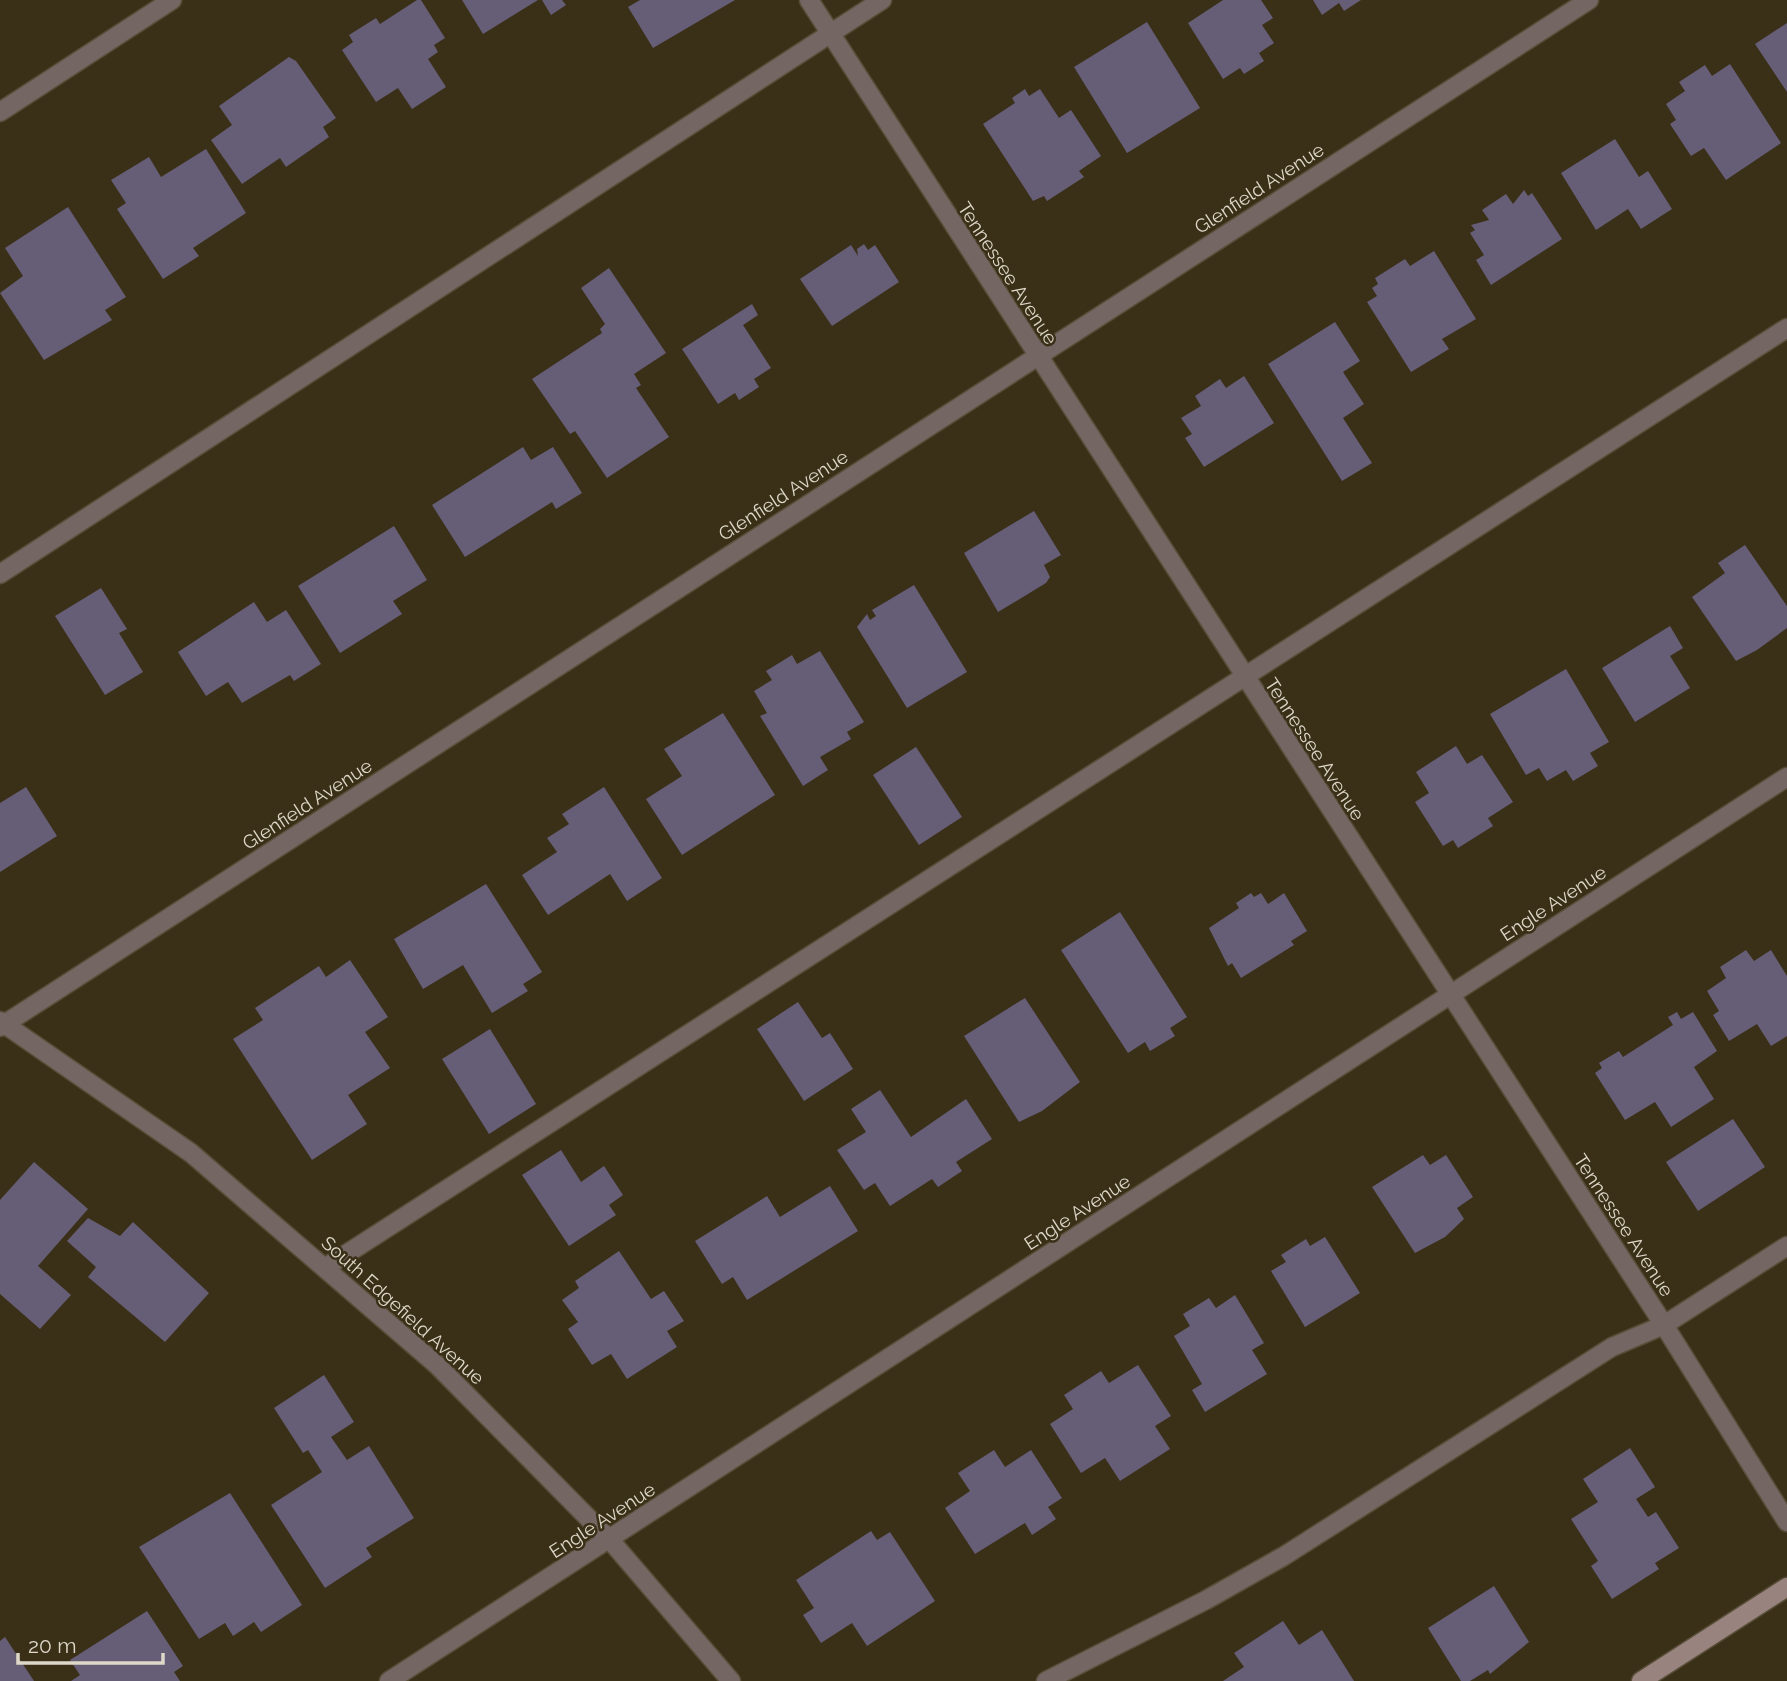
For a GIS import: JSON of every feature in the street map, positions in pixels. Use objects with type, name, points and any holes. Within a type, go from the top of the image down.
[{"type":"main road","points":[[1641,1681],[1787,1587]]},
{"type":"street","points":[[0,113],[172,0]]},
{"type":"street","name":"Tennessee Avenue","points":[[808,0],[1448,995],[1664,1325],[1787,1521]]},
{"type":"street","points":[[0,574],[882,0]]},
{"type":"street","name":"Glenfield Avenue","points":[[2,1024],[1589,0]]},
{"type":"street","points":[[326,1266],[1787,328]]},
{"type":"street","name":"Engle Avenue","points":[[389,1681],[1787,777]]},
{"type":"street","name":"South Edgefield Avenue","points":[[2,1024],[191,1153],[326,1266],[437,1365],[610,1540],[732,1681]]},
{"type":"street","points":[[1046,1681],[1206,1600],[1284,1556],[1612,1347],[1664,1325],[1787,1246]]},
{"type":"building","points":[[421,0],[445,38],[434,45],[438,52],[428,59],[446,87],[412,109],[398,88],[376,102],[342,50],[353,42],[349,35],[376,18],[380,24]]},
{"type":"building","points":[[462,0],[538,0],[483,34]]},
{"type":"building","points":[[542,0],[562,0],[566,5],[551,15]]},
{"type":"building","points":[[640,0],[735,0],[653,48],[628,7]]},
{"type":"building","points":[[1223,0],[1261,0],[1273,18],[1262,25],[1274,43],[1259,53],[1264,61],[1244,74],[1240,68],[1223,79],[1188,23]]},
{"type":"building","points":[[1313,0],[1361,0],[1344,11],[1339,3],[1322,15]]},
{"type":"building","points":[[1147,22],[1200,108],[1127,153],[1074,67]]},
{"type":"building","points":[[1787,23],[1787,92],[1755,44]]},
{"type":"building","points":[[289,57],[296,61],[336,118],[323,127],[329,137],[286,167],[280,158],[242,184],[211,140],[232,125],[219,106]]},
{"type":"building","points":[[1730,64],[1781,143],[1726,180],[1704,148],[1691,156],[1670,124],[1676,120],[1666,104],[1685,91],[1679,82],[1705,65],[1712,76]]},
{"type":"building","points":[[1025,89],[1029,96],[1040,89],[1059,118],[1071,110],[1101,156],[1079,171],[1084,177],[1047,201],[1044,196],[1033,201],[983,124],[1015,103],[1012,98]]},
{"type":"building","points":[[1615,139],[1639,177],[1648,171],[1672,209],[1641,229],[1628,209],[1596,230],[1561,173]]},
{"type":"building","points":[[206,149],[246,213],[193,248],[199,256],[163,279],[117,209],[126,203],[111,180],[149,157],[161,177]]},
{"type":"building","points":[[1524,190],[1528,196],[1532,193],[1562,239],[1491,285],[1476,260],[1484,255],[1470,233],[1475,230],[1471,225],[1489,220],[1482,210],[1506,194],[1513,204]]},
{"type":"building","points":[[68,207],[126,297],[105,310],[112,320],[44,360],[0,293],[23,276],[5,248]]},
{"type":"building","points":[[864,244],[868,250],[875,245],[899,282],[832,326],[800,279],[851,245],[858,256],[857,249]]},
{"type":"building","points":[[1434,251],[1476,319],[1442,339],[1449,349],[1411,372],[1367,302],[1377,296],[1372,288],[1378,284],[1375,278],[1405,259],[1410,266]]},
{"type":"building","points":[[609,268],[666,353],[634,374],[641,385],[636,388],[669,437],[607,478],[575,431],[570,434],[532,379],[602,333],[600,329],[605,324],[581,288]]},
{"type":"building","points":[[752,304],[758,315],[743,325],[771,368],[754,379],[759,387],[739,400],[735,393],[718,404],[682,349]]},
{"type":"building","points":[[1335,322],[1360,361],[1343,372],[1364,404],[1343,418],[1372,463],[1342,481],[1268,364]]},
{"type":"building","points":[[1244,376],[1274,423],[1204,467],[1185,438],[1192,434],[1181,418],[1201,406],[1195,396],[1220,379],[1226,388]]},
{"type":"building","points":[[523,447],[531,460],[553,447],[582,493],[556,509],[552,502],[465,557],[432,505]]},
{"type":"building","points":[[1034,511],[1061,555],[1044,565],[1050,577],[1046,583],[998,612],[964,553]]},
{"type":"building","points":[[394,526],[427,580],[393,601],[402,614],[340,653],[298,586]]},
{"type":"building","points":[[1745,545],[1787,606],[1787,628],[1757,650],[1736,661],[1692,597],[1725,573],[1718,563]]},
{"type":"building","points":[[914,585],[967,672],[907,708],[857,627],[867,614],[870,620],[876,616],[872,610]]},
{"type":"building","points":[[101,588],[127,629],[119,633],[143,672],[105,695],[55,616]]},
{"type":"building","points":[[254,602],[267,622],[286,610],[321,664],[294,681],[290,675],[242,703],[228,682],[206,696],[178,652]]},
{"type":"building","points":[[1670,626],[1683,648],[1670,656],[1690,688],[1635,722],[1602,668]]},
{"type":"building","points":[[820,651],[864,722],[847,732],[851,739],[820,757],[828,770],[803,786],[760,716],[767,713],[754,691],[772,680],[766,671],[792,655],[797,664]]},
{"type":"building","points":[[1566,669],[1609,742],[1590,753],[1598,766],[1573,781],[1566,770],[1547,781],[1539,768],[1526,775],[1490,714]]},
{"type":"building","points":[[723,713],[775,795],[682,855],[646,799],[682,776],[664,749]]},
{"type":"building","points":[[1456,746],[1467,764],[1482,755],[1513,802],[1488,818],[1493,826],[1458,848],[1453,840],[1443,846],[1415,802],[1429,793],[1416,772]]},
{"type":"building","points":[[916,747],[962,817],[919,845],[873,775]]},
{"type":"building","points":[[26,787],[57,836],[0,872],[0,803]]},
{"type":"building","points":[[604,787],[662,878],[627,901],[610,874],[548,915],[522,875],[557,852],[547,838],[569,824],[562,814]]},
{"type":"building","points":[[486,884],[542,972],[523,984],[528,991],[492,1013],[463,965],[423,989],[394,939]]},
{"type":"building","points":[[1251,893],[1254,897],[1261,893],[1268,904],[1284,893],[1307,931],[1291,941],[1294,945],[1241,978],[1232,963],[1228,966],[1209,928],[1239,908],[1236,903]]},
{"type":"building","points":[[1120,912],[1187,1017],[1170,1028],[1175,1036],[1150,1051],[1145,1042],[1128,1053],[1061,950]]},
{"type":"building","points":[[1746,950],[1754,961],[1771,950],[1787,976],[1787,1036],[1771,1046],[1757,1024],[1729,1041],[1713,1015],[1719,1011],[1707,991],[1726,978],[1720,967]]},
{"type":"building","points":[[350,960],[388,1017],[365,1032],[390,1068],[348,1095],[367,1124],[312,1160],[233,1039],[263,1020],[255,1008],[319,966],[326,977]]},
{"type":"building","points":[[1025,998],[1080,1082],[1042,1111],[1019,1122],[964,1036]]},
{"type":"building","points":[[798,1002],[822,1038],[830,1033],[853,1069],[804,1101],[757,1029]]},
{"type":"building","points":[[1677,1012],[1681,1019],[1693,1012],[1717,1051],[1694,1067],[1714,1099],[1671,1127],[1655,1102],[1625,1120],[1595,1073],[1602,1068],[1599,1063],[1619,1051],[1623,1057],[1673,1025],[1668,1017]]},
{"type":"building","points":[[490,1029],[536,1104],[489,1134],[442,1059]]},
{"type":"building","points":[[880,1090],[911,1137],[966,1099],[992,1139],[956,1162],[962,1171],[938,1187],[932,1179],[890,1206],[875,1183],[864,1190],[837,1150],[866,1132],[851,1109]]},
{"type":"building","points":[[1733,1119],[1765,1167],[1698,1211],[1666,1162]]},
{"type":"building","points":[[561,1150],[581,1182],[604,1166],[623,1195],[609,1205],[616,1215],[569,1246],[522,1175]]},
{"type":"building","points":[[1423,1155],[1430,1165],[1446,1155],[1473,1197],[1457,1208],[1464,1219],[1445,1237],[1415,1253],[1372,1187]]},
{"type":"building","points":[[34,1162],[88,1209],[38,1266],[71,1295],[40,1329],[0,1294],[0,1200]]},
{"type":"building","points":[[830,1186],[858,1231],[747,1300],[733,1277],[722,1284],[695,1241],[767,1196],[780,1217]]},
{"type":"building","points":[[88,1218],[120,1236],[133,1222],[209,1293],[165,1342],[88,1277],[96,1267],[67,1241]]},
{"type":"building","points":[[1325,1237],[1360,1293],[1305,1327],[1271,1271],[1286,1262],[1281,1255],[1306,1239],[1310,1246]]},
{"type":"building","points":[[619,1251],[651,1299],[664,1291],[684,1321],[667,1331],[677,1347],[627,1379],[611,1354],[592,1365],[568,1329],[578,1322],[562,1300],[579,1288],[575,1281]]},
{"type":"building","points":[[1235,1295],[1264,1343],[1252,1350],[1267,1374],[1205,1412],[1192,1390],[1202,1384],[1174,1336],[1190,1326],[1183,1314],[1209,1298],[1216,1308]]},
{"type":"building","points":[[1138,1365],[1171,1416],[1155,1426],[1170,1449],[1120,1481],[1105,1458],[1081,1473],[1050,1424],[1073,1409],[1064,1395],[1101,1371],[1109,1383]]},
{"type":"building","points":[[324,1375],[354,1422],[331,1437],[347,1460],[369,1446],[414,1518],[366,1548],[372,1557],[325,1588],[271,1505],[322,1472],[308,1450],[303,1453],[274,1408]]},
{"type":"building","points":[[1630,1448],[1655,1487],[1636,1499],[1648,1517],[1656,1512],[1679,1548],[1655,1563],[1659,1569],[1612,1599],[1591,1566],[1598,1561],[1571,1519],[1598,1502],[1583,1479]]},
{"type":"building","points":[[994,1450],[1005,1467],[1031,1450],[1062,1498],[1048,1507],[1056,1519],[1032,1535],[1025,1523],[975,1554],[945,1508],[970,1491],[958,1473]]},
{"type":"building","points":[[230,1493],[302,1605],[261,1632],[254,1622],[233,1636],[225,1623],[199,1639],[139,1547]]},
{"type":"building","points":[[871,1531],[877,1540],[890,1532],[935,1601],[867,1646],[852,1623],[821,1643],[803,1615],[814,1608],[796,1580]]},
{"type":"building","points":[[1494,1586],[1529,1642],[1490,1674],[1488,1670],[1470,1681],[1461,1681],[1428,1628]]},
{"type":"building","points":[[147,1611],[183,1666],[174,1672],[180,1681],[71,1681],[80,1675],[70,1660]]},
{"type":"building","points":[[1283,1621],[1299,1645],[1322,1630],[1354,1681],[1223,1681],[1244,1667],[1234,1653]]},
{"type":"building","points":[[5,1637],[34,1681],[0,1681],[0,1641]]}]
